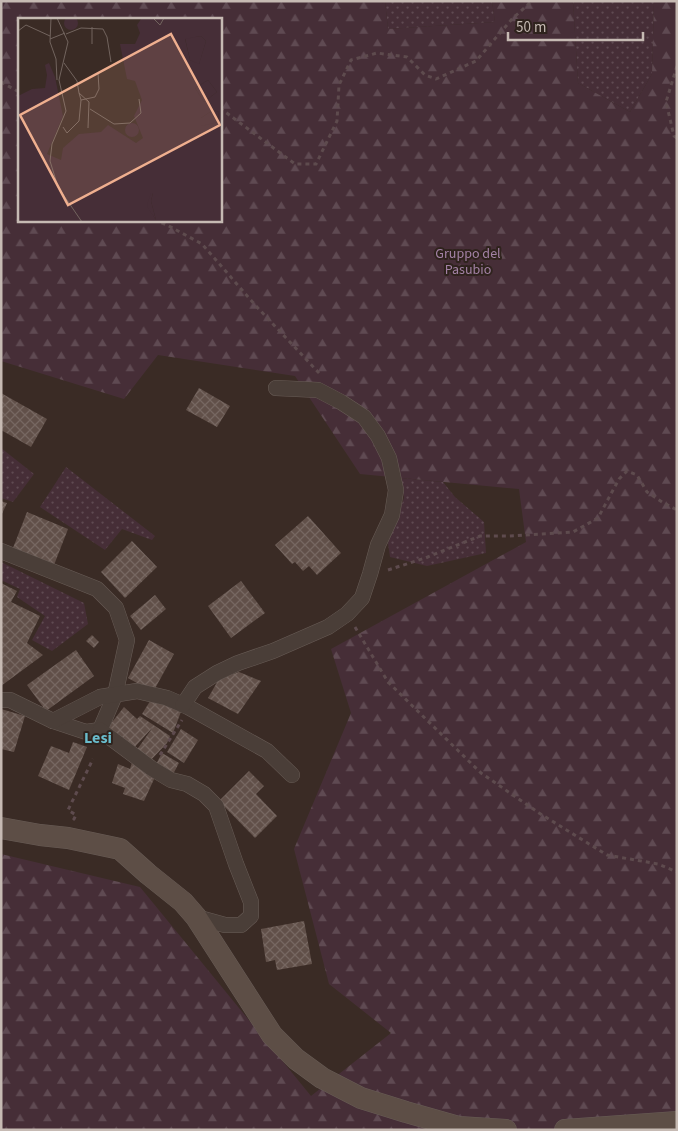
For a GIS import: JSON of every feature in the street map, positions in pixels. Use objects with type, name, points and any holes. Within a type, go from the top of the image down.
[{"type":"street","points":[[183,705],[195,687],[217,674],[238,663],[273,651],[328,627],[347,614],[362,598],[378,544],[392,515],[396,490],[388,458],[378,436],[364,417],[318,390],[276,388]]},
{"type":"street","points":[[1,550],[97,589],[116,608],[127,640],[115,694],[100,730]]},
{"type":"street","points":[[53,721],[100,697],[137,691],[167,698],[183,705],[267,751],[292,775]]},
{"type":"street","points":[[1,700],[10,700],[53,721],[86,732],[100,730]]},
{"type":"street","points":[[100,730],[151,768],[171,780],[187,784],[204,794],[216,806],[251,902],[251,916],[241,925],[225,925],[196,917]]},
{"type":"street","points":[[1,828],[120,848],[148,874],[183,902],[196,917],[272,1035],[296,1059],[322,1078],[361,1098],[459,1127],[506,1130]]},
{"type":"street","points":[[565,1130],[677,1122]]},
{"type":"path","points":[[221,109],[296,164],[316,164],[336,121],[339,84],[351,60],[377,53],[407,57],[425,75],[436,79],[476,61],[512,19],[532,1]]},
{"type":"path","points":[[677,66],[666,102],[674,136],[677,138]]},
{"type":"path","points":[[1,82],[18,91]]},
{"type":"path","points":[[157,221],[202,244],[256,306],[323,377]]},
{"type":"path","points":[[369,579],[480,536],[573,532],[598,518],[619,479],[627,471],[637,475],[647,492],[677,510]]},
{"type":"path","points":[[347,614],[388,682],[481,773],[539,813],[608,855],[658,864],[677,872]]},
{"type":"path","points":[[151,768],[181,722],[185,712],[183,705]]},
{"type":"path","points":[[40,835],[74,820],[76,814],[68,810],[92,759]]},
{"type":"green space","name":"Gruppo del Pasubio","points":[[1,1],[385,1],[388,29],[495,22],[492,1],[573,1],[578,83],[630,112],[652,74],[654,1],[677,1],[677,1130],[1,1130],[1,854],[140,887],[311,1096],[391,1033],[329,984],[294,849],[351,713],[331,649],[526,542],[519,489],[360,474],[295,376],[158,355],[124,399],[1,361]]},
{"type":"green space","points":[[385,1],[492,1],[495,22],[388,29]]},
{"type":"green space","points":[[573,1],[654,1],[652,74],[630,112],[578,83]]},
{"type":"green space","points":[[1,448],[34,474],[13,502],[1,498]]},
{"type":"green space","points":[[66,467],[155,536],[152,540],[122,529],[105,550],[40,507]]},
{"type":"green space","points":[[401,478],[443,482],[455,497],[484,522],[486,553],[427,566],[390,557],[388,543],[404,498]]},
{"type":"green space","points":[[1,562],[84,603],[88,624],[52,651],[32,640],[45,616],[17,597],[20,589],[1,580]]},
{"type":"building","points":[[199,388],[230,406],[217,427],[186,410]]},
{"type":"building","points":[[1,393],[47,419],[31,447],[1,430]]},
{"type":"building","points":[[1,501],[7,503],[1,516]]},
{"type":"building","points":[[27,512],[68,529],[54,565],[13,548]]},
{"type":"building","points":[[308,516],[341,553],[317,575],[309,566],[303,571],[295,562],[292,564],[275,545]]},
{"type":"building","points":[[132,541],[157,567],[125,598],[101,572]]},
{"type":"building","points":[[241,581],[265,613],[231,638],[208,606]]},
{"type":"building","points":[[1,583],[17,591],[11,602],[40,616],[27,643],[43,655],[1,686]]},
{"type":"building","points":[[155,595],[166,609],[141,630],[130,616]]},
{"type":"building","points":[[92,635],[99,642],[94,648],[86,641]]},
{"type":"building","points":[[149,640],[174,654],[153,692],[128,678]]},
{"type":"building","points":[[76,650],[94,676],[46,711],[27,685]]},
{"type":"building","points":[[239,672],[261,681],[238,714],[208,698],[219,679]]},
{"type":"building","points":[[152,698],[182,709],[173,733],[142,714]]},
{"type":"building","points":[[124,707],[137,719],[140,716],[170,736],[167,743],[150,761],[136,751],[153,727],[132,750],[105,731]]},
{"type":"building","points":[[1,709],[25,716],[14,752],[1,749]]},
{"type":"building","points":[[181,729],[198,740],[184,763],[167,752]]},
{"type":"building","points":[[73,742],[87,747],[69,790],[38,776],[51,746],[69,753]]},
{"type":"building","points":[[162,753],[179,763],[171,778],[154,768]]},
{"type":"building","points":[[133,759],[155,777],[144,801],[123,794],[125,788],[112,783],[118,764],[130,769]]},
{"type":"building","points":[[249,771],[264,786],[256,794],[277,816],[255,838],[219,801]]},
{"type":"building","points":[[304,921],[312,964],[277,970],[275,960],[266,962],[261,929]]},
{"type":"district","name":"Lesi","points":[[98,737]]}]
